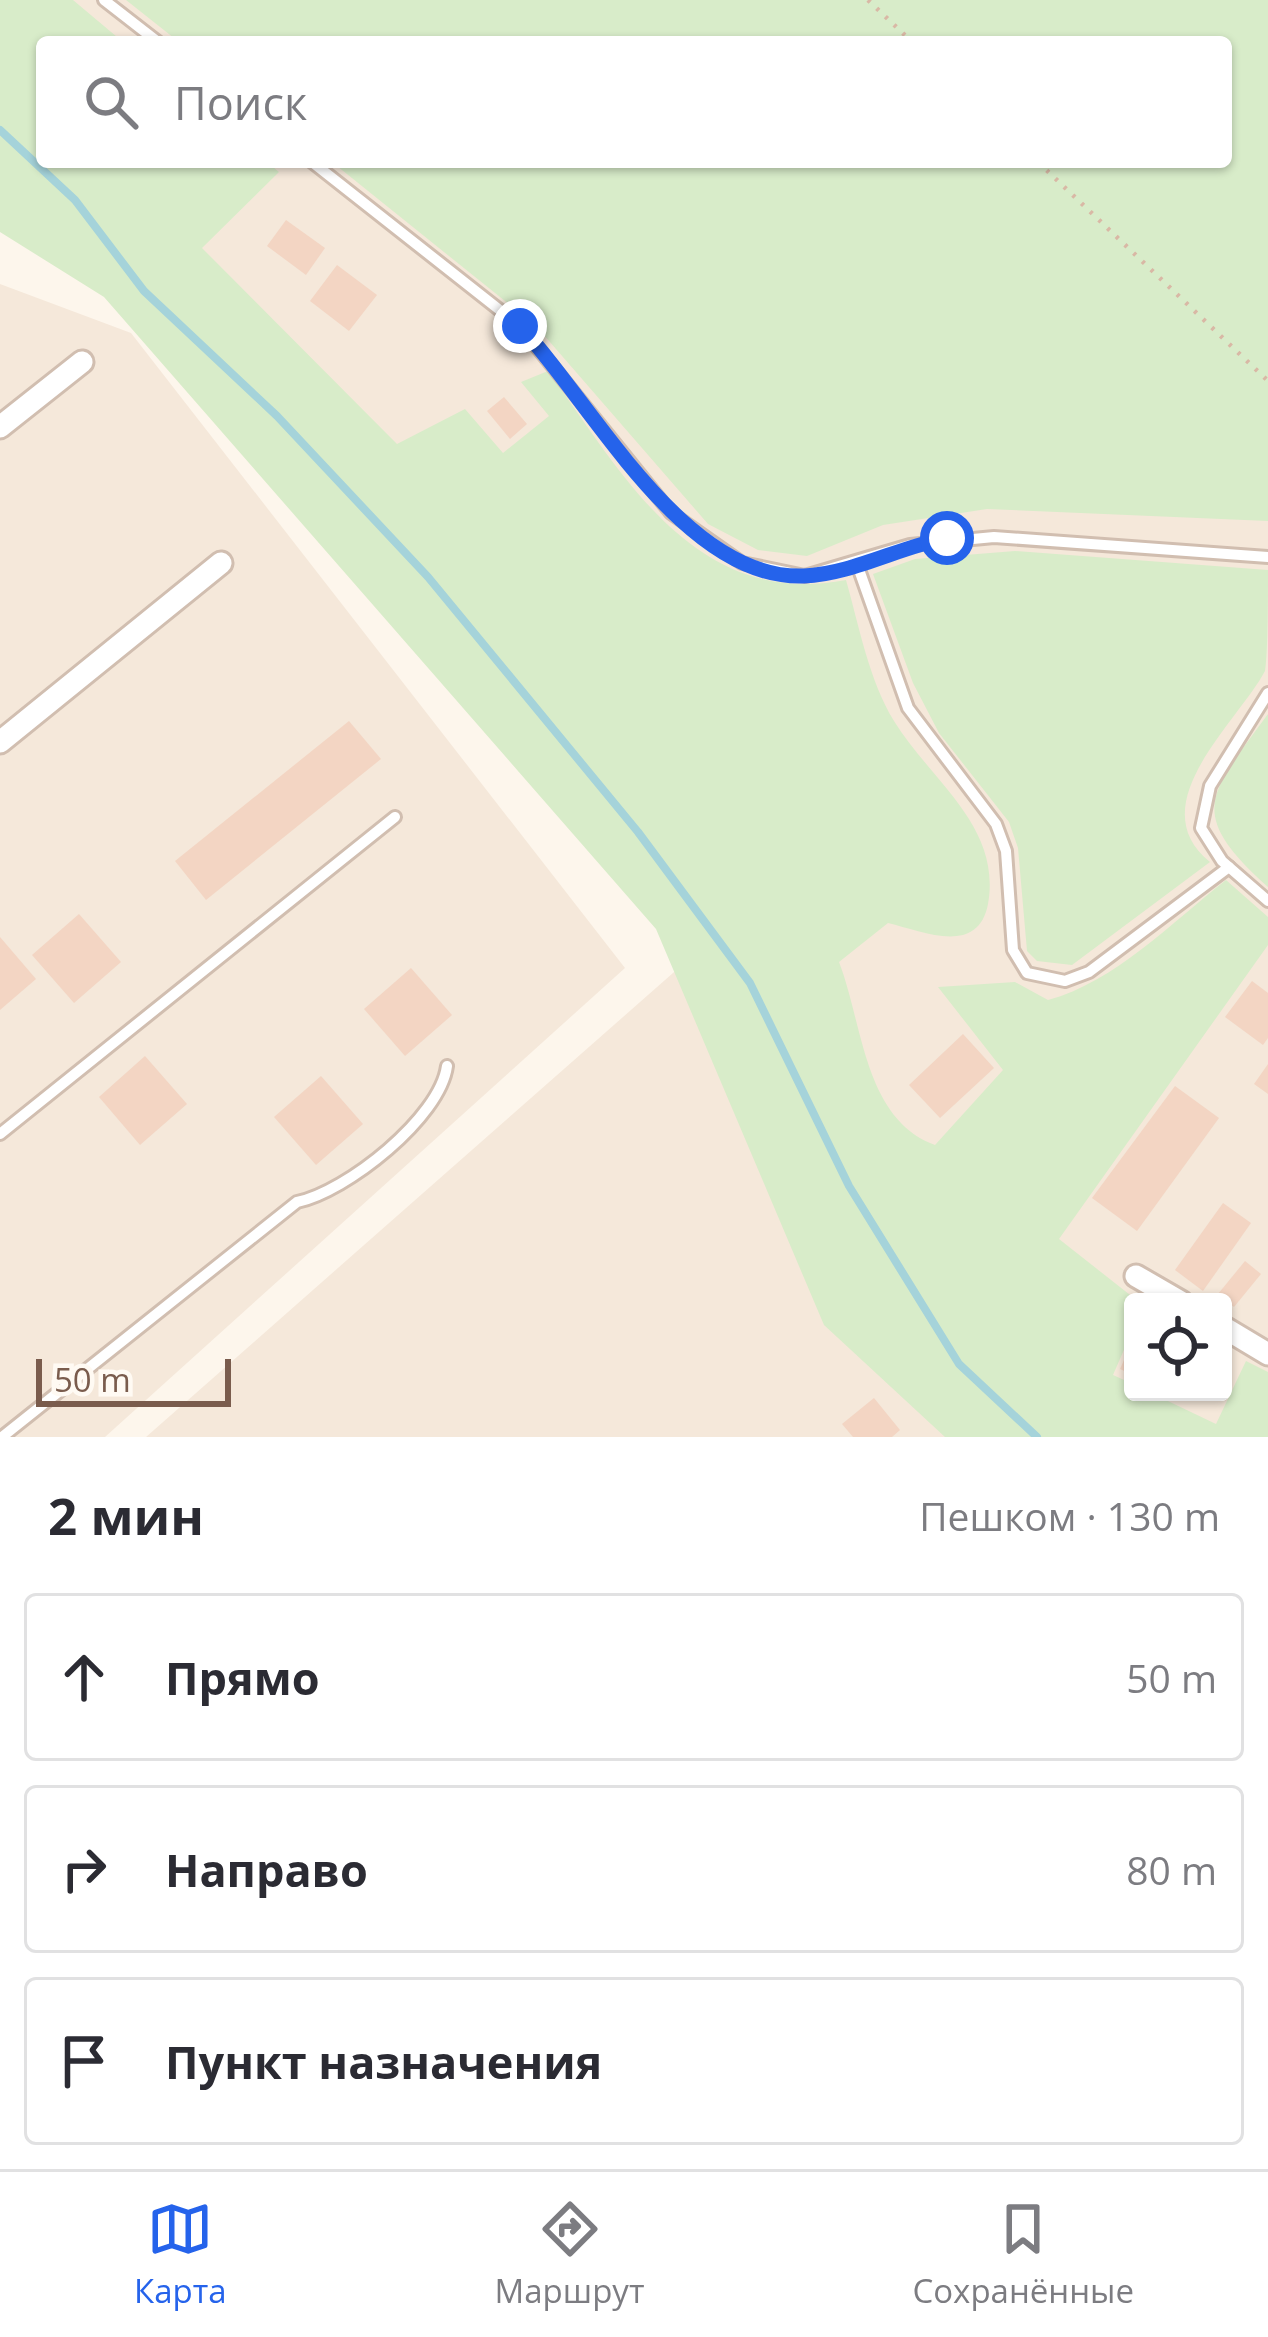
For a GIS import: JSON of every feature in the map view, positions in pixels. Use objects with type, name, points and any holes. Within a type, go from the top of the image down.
[{"type":"street","points":[[0,428],[82,362]]},
{"type":"street","points":[[0,742],[221,563]]},
{"type":"street","points":[[1136,1276],[1165,1293]]},
{"type":"street","points":[[1232,1332],[1268,1354]]},
{"type":"lane","points":[[104,0],[150,36]]},
{"type":"lane","points":[[320,168],[520,326],[671,513],[704,541],[742,563],[776,574],[805,576],[910,545],[994,537],[1268,557]]},
{"type":"lane","points":[[857,564],[908,708],[996,824],[1006,851],[1012,950],[1027,973],[1065,981],[1090,971],[1229,867]]},
{"type":"lane","points":[[1268,693],[1226,755],[1202,811],[1208,843],[1268,901]]},
{"type":"lane","points":[[0,1133],[395,818]]},
{"type":"lane","points":[[2,1437],[297,1202],[328,1196],[355,1176],[435,1102],[447,1066]]},
{"type":"path","points":[[868,0],[906,36]]},
{"type":"path","points":[[1044,168],[1268,381]]},
{"type":"shaded area","points":[[0,0],[1268,0],[1268,1437],[146,1437],[715,936],[0,130]]},
{"type":"shaded area","points":[[0,284],[131,333],[625,968],[105,1437],[0,1437]]},
{"type":"green space","points":[[0,0],[73,0],[116,36],[36,36],[36,168],[274,168],[279,172],[202,248],[397,444],[465,409],[503,453],[549,416],[521,382],[548,371],[636,491],[705,554],[746,574],[793,584],[846,580],[885,705],[974,827],[989,876],[988,904],[973,930],[947,936],[888,923],[839,962],[880,1092],[911,1132],[935,1145],[1003,1070],[938,987],[1015,982],[1048,1000],[1073,991],[1120,965],[1226,880],[1268,917],[1268,945],[1059,1239],[1128,1293],[1124,1350],[1113,1375],[1124,1380],[1124,1401],[1168,1401],[1216,1424],[1227,1401],[1232,1401],[1246,1361],[1268,1372],[1268,1437],[945,1437],[824,1325],[656,929],[104,297],[0,232]]},
{"type":"green space","points":[[126,0],[1268,0],[1268,521],[987,509],[883,525],[807,556],[758,550],[708,524],[536,326],[339,168],[1232,168],[1232,36],[171,36]]},
{"type":"green space","points":[[1015,551],[1268,570],[1265,671],[1201,764],[1189,790],[1185,815],[1191,840],[1210,862],[1072,965],[1037,961],[1027,951],[1018,848],[1009,822],[939,733],[913,683],[873,574],[915,559]]},
{"type":"green space","points":[[1268,714],[1268,887],[1225,840],[1216,821],[1215,803],[1231,765]]},
{"type":"building","points":[[286,220],[325,248],[306,275],[267,246]]},
{"type":"building","points":[[337,265],[377,295],[349,331],[310,301]]},
{"type":"building","points":[[504,397],[527,424],[510,439],[487,411]]},
{"type":"building","points":[[349,721],[381,759],[206,900],[175,861]]},
{"type":"building","points":[[79,914],[121,962],[74,1003],[32,955]]},
{"type":"building","points":[[0,937],[36,979],[0,1010]]},
{"type":"building","points":[[411,968],[452,1015],[405,1056],[364,1009]]},
{"type":"building","points":[[1252,981],[1268,993],[1268,1038],[1263,1045],[1225,1017]]},
{"type":"building","points":[[963,1034],[994,1068],[940,1118],[909,1085]]},
{"type":"building","points":[[145,1056],[187,1104],[140,1145],[99,1097]]},
{"type":"building","points":[[1268,1064],[1268,1094],[1254,1084]]},
{"type":"building","points":[[321,1076],[363,1124],[316,1165],[274,1117]]},
{"type":"building","points":[[1175,1086],[1219,1118],[1137,1231],[1092,1198]]},
{"type":"building","points":[[1223,1203],[1251,1223],[1203,1291],[1175,1270]]},
{"type":"building","points":[[1245,1261],[1261,1274],[1234,1307],[1232,1293],[1219,1293]]},
{"type":"building","points":[[874,1398],[900,1430],[892,1437],[853,1437],[842,1424]]},
{"type":"waterway","points":[[0,130],[36,164]]},
{"type":"waterway","points":[[41,168],[75,200],[144,291],[277,416],[428,577],[638,832],[750,983],[849,1186],[959,1364],[1037,1437]]},
{"type":"route","points":[[520,326],[671,513],[704,541],[742,563],[776,574],[805,576],[947,538]]}]
